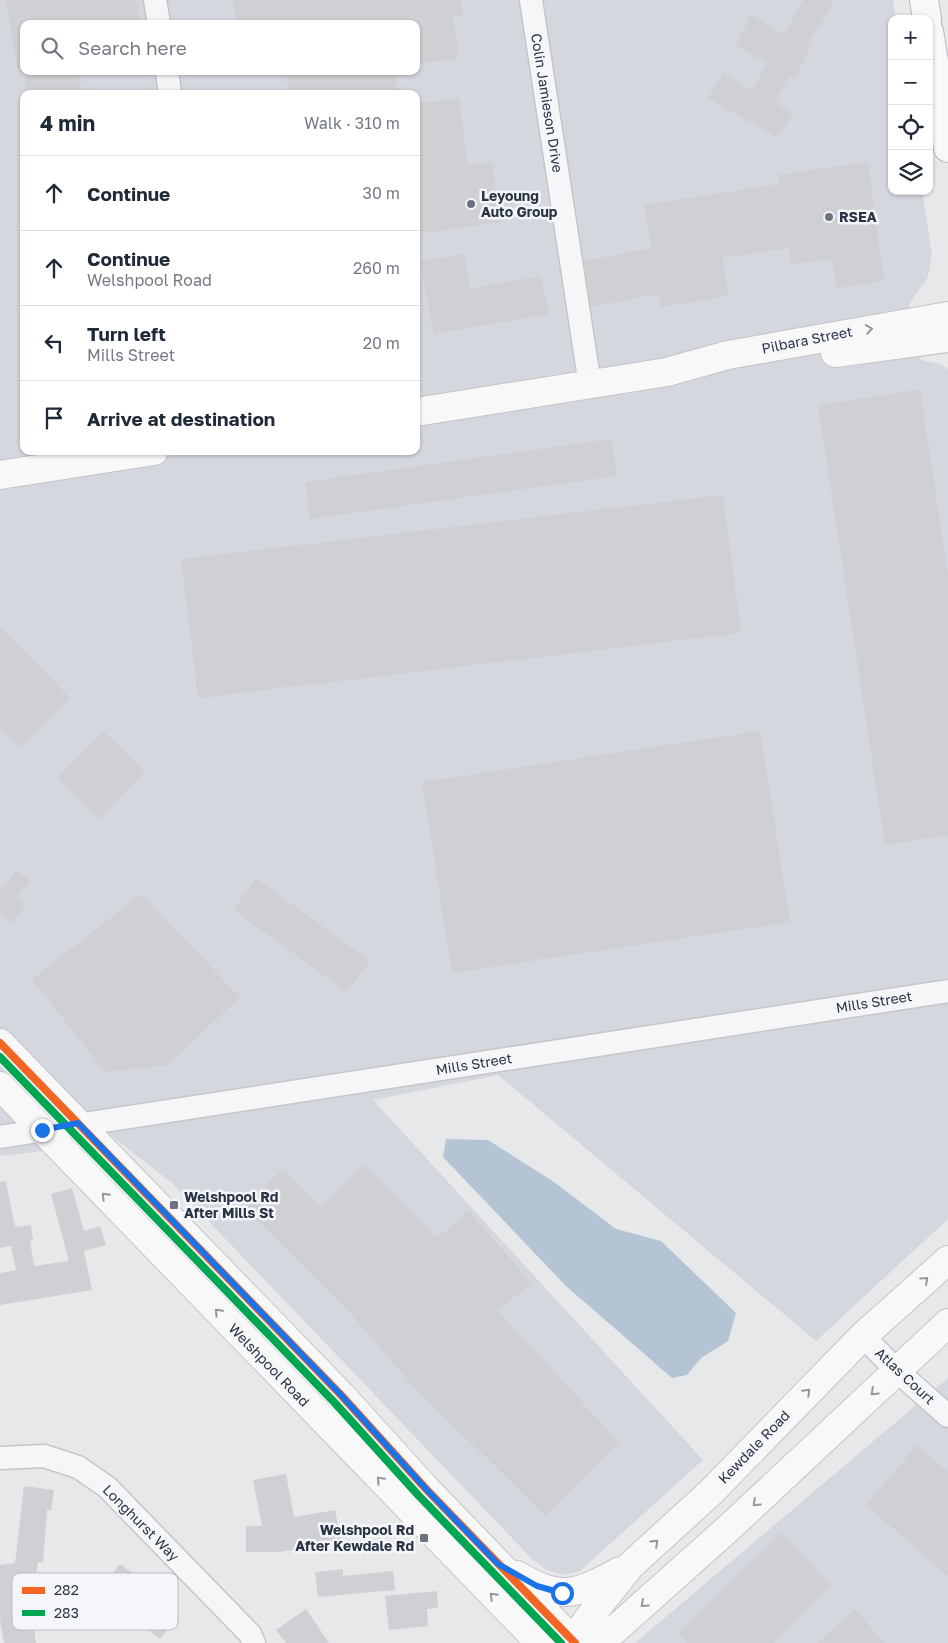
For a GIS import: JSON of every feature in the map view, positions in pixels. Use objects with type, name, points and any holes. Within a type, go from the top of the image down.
[{"type":"main road","points":[[924,0],[926,15]]},
{"type":"main road","points":[[933,56],[948,148]]},
{"type":"main road","name":"Pilbara Street","points":[[420,411],[667,372],[738,353],[948,316]]},
{"type":"main road","name":"Pilbara Street","points":[[667,372],[717,370],[948,338]]},
{"type":"main road","points":[[0,474],[127,455]]},
{"type":"main road","points":[[0,1043],[341,1395],[426,1489],[573,1642]]},
{"type":"main road","name":"Welshpool Road","points":[[0,1086],[517,1630],[540,1643]]},
{"type":"main road","name":"Kewdale Road","points":[[573,1642],[630,1566],[710,1492],[863,1336],[948,1260]]},
{"type":"main road","points":[[600,1643],[732,1525],[948,1323]]},
{"type":"main road","points":[[498,1564],[537,1586],[562,1593],[587,1588],[630,1566]]},
{"type":"street","points":[[155,0],[158,20]]},
{"type":"street","name":"Colin Jamieson Drive","points":[[531,0],[590,385]]},
{"type":"street","points":[[168,75],[169,90]]},
{"type":"street","name":"Mills Street","points":[[0,1137],[78,1123],[948,991]]},
{"type":"street","name":"Atlas Court","points":[[863,1336],[897,1371],[948,1416]]},
{"type":"street","name":"Longhurst Way","points":[[0,1458],[44,1456],[78,1467],[107,1487],[250,1634],[254,1643]]},
{"type":"shaded area","points":[[0,0],[893,0],[895,15],[888,15],[888,195],[923,195],[932,255],[928,277],[909,304],[921,360],[940,364],[948,369],[948,1219],[816,1341],[498,1075],[373,1100],[703,1460],[580,1571],[562,1575],[547,1570],[533,1560],[172,1183],[108,1133],[43,1151],[0,1156]]},
{"type":"shaded area","points":[[948,1378],[948,1643],[635,1643]]},
{"type":"water","points":[[446,1139],[488,1140],[554,1182],[616,1229],[661,1241],[736,1313],[728,1341],[701,1358],[687,1375],[672,1378],[566,1286],[443,1157]]},
{"type":"building","points":[[6,0],[136,0],[139,20],[20,20],[20,69],[17,69]]},
{"type":"building","points":[[233,0],[461,0],[463,15],[453,17],[459,58],[420,63],[420,20],[236,20]]},
{"type":"building","points":[[804,0],[834,0],[807,47],[810,49],[796,77],[791,75],[775,103],[793,113],[778,138],[708,98],[723,73],[752,90],[768,63],[735,46],[745,28],[749,14],[784,34]]},
{"type":"building","points":[[26,75],[78,75],[82,90],[24,90]]},
{"type":"building","points":[[287,75],[396,75],[397,90],[288,90]]},
{"type":"building","points":[[459,98],[468,165],[492,162],[500,222],[420,233],[420,103]]},
{"type":"building","points":[[868,162],[884,281],[837,288],[832,259],[791,264],[789,248],[722,258],[728,296],[661,307],[659,294],[591,307],[584,261],[651,248],[644,205],[779,184],[778,175]]},
{"type":"building","points":[[464,254],[470,289],[541,276],[549,314],[434,334],[420,261]]},
{"type":"building","points":[[920,390],[948,575],[948,835],[885,845],[818,405]]},
{"type":"building","points":[[611,439],[617,476],[310,519],[305,482]]},
{"type":"building","points":[[723,495],[741,633],[198,698],[181,559]]},
{"type":"building","points":[[0,627],[70,698],[21,748],[0,728]]},
{"type":"building","points":[[103,731],[145,772],[99,820],[57,778]]},
{"type":"building","points":[[760,731],[790,922],[452,973],[422,782]]},
{"type":"building","points":[[17,870],[30,881],[16,897],[26,905],[11,923],[0,913],[0,891]]},
{"type":"building","points":[[256,878],[370,961],[347,992],[233,910]]},
{"type":"building","points":[[141,894],[240,997],[168,1065],[105,1072],[32,979]]},
{"type":"building","points":[[364,1165],[437,1238],[469,1211],[531,1283],[498,1311],[619,1442],[545,1516],[412,1385],[350,1313],[244,1207],[283,1169],[321,1207]]},
{"type":"building","points":[[6,1181],[15,1227],[31,1225],[33,1240],[30,1241],[34,1266],[69,1261],[51,1194],[72,1188],[84,1231],[100,1226],[106,1245],[84,1251],[92,1290],[0,1305],[0,1273],[16,1270],[11,1246],[0,1248],[0,1182]]},
{"type":"building","points":[[917,1445],[948,1472],[948,1576],[866,1505]]},
{"type":"building","points":[[286,1474],[294,1517],[335,1510],[341,1541],[280,1552],[246,1552],[246,1526],[262,1526],[253,1480]]},
{"type":"building","points":[[24,1486],[54,1490],[51,1511],[47,1510],[43,1562],[38,1562],[36,1573],[12,1573],[12,1630],[34,1630],[36,1643],[4,1643],[0,1619],[0,1565],[15,1563]]},
{"type":"building","points":[[781,1533],[832,1586],[773,1643],[687,1643],[678,1633]]},
{"type":"building","points":[[120,1564],[132,1573],[113,1573]]},
{"type":"building","points":[[343,1569],[343,1576],[393,1571],[395,1590],[318,1597],[315,1572]]},
{"type":"building","points":[[437,1591],[438,1608],[427,1609],[428,1626],[389,1630],[385,1596]]},
{"type":"building","points":[[306,1609],[329,1643],[286,1643],[276,1630]]},
{"type":"building","points":[[855,1609],[884,1643],[817,1643]]},
{"type":"building","points":[[149,1630],[167,1630],[160,1639]]},
{"type":"transit line","name":"282","points":[[0,1043],[341,1395],[426,1489],[575,1643]]},
{"type":"transit line","name":"283","points":[[0,1057],[334,1402],[419,1496],[561,1643]]},
{"type":"place","name":"Leyoung Auto Group","points":[[471,204]]},
{"type":"place","name":"RSEA","points":[[829,217]]},
{"type":"place","name":"Welshpool Rd After Mills St","points":[[174,1205]]},
{"type":"place","name":"Welshpool Rd After Kewdale Rd","points":[[424,1538]]},
{"type":"route","points":[[42,1130],[78,1123],[341,1395],[426,1489],[498,1564],[537,1586],[562,1593]]}]
